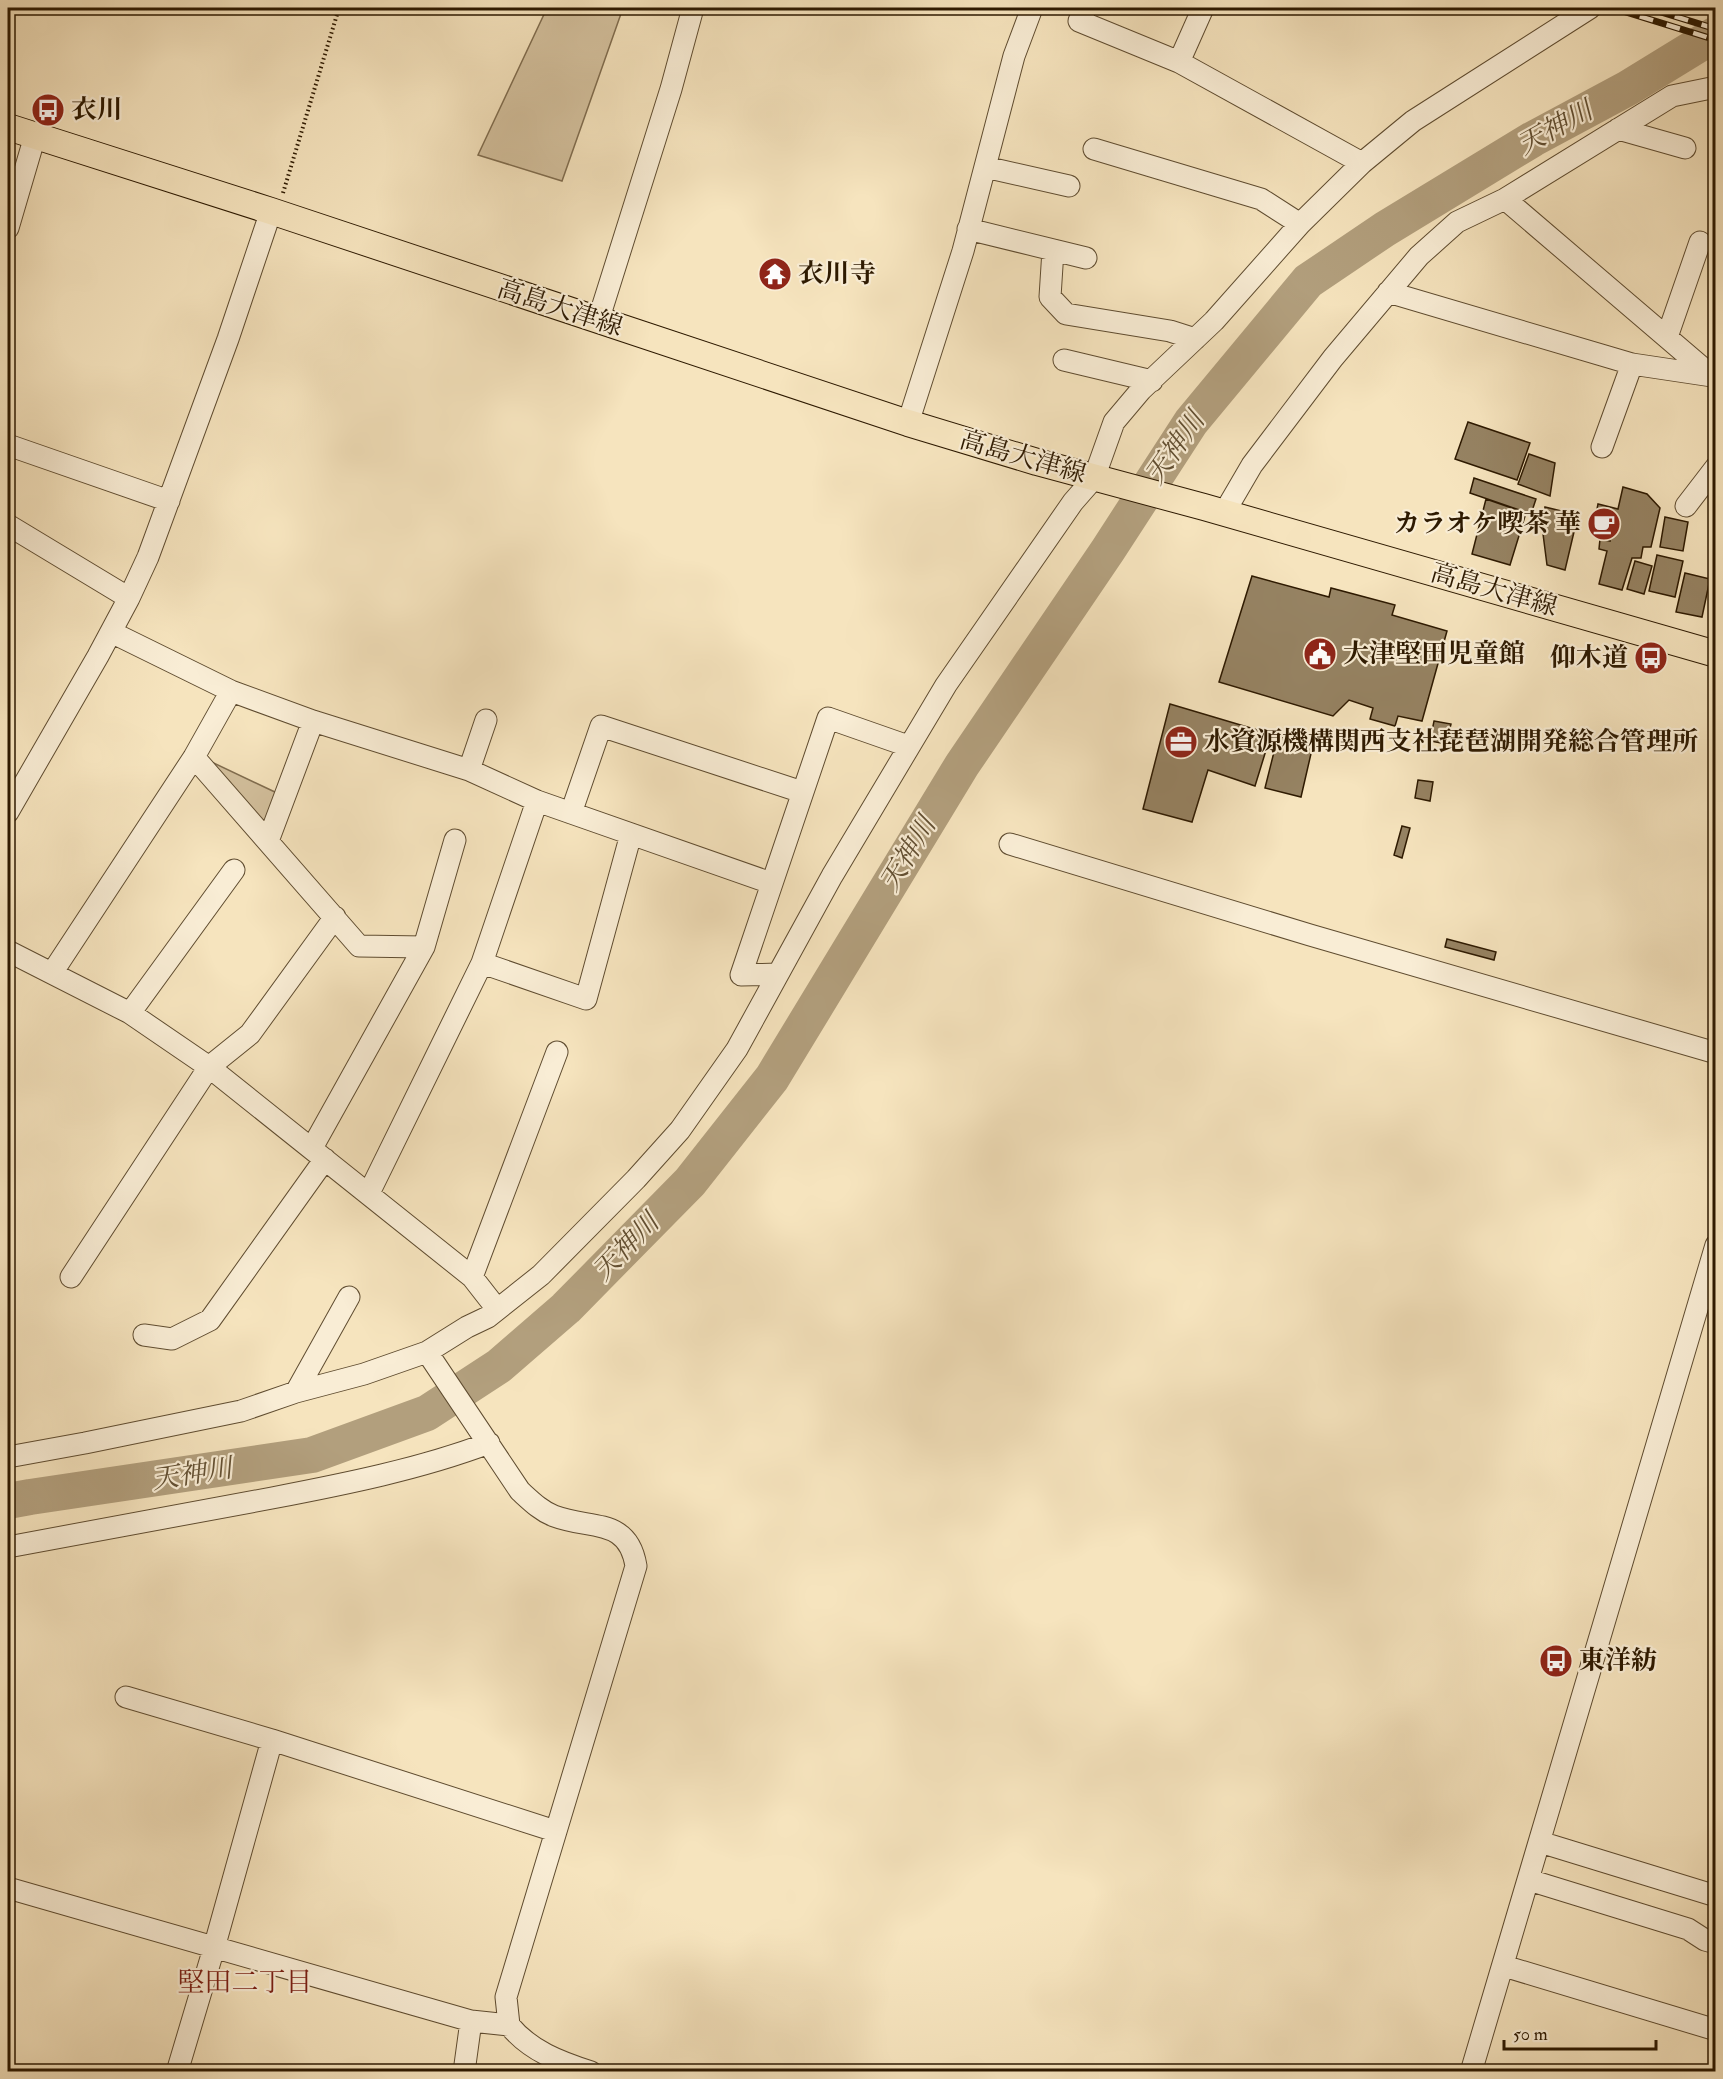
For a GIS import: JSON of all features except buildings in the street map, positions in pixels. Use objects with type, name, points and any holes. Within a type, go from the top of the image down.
[{"type":"main road","name":"高島大津線","points":[[8,127],[908,423],[1104,480]]},
{"type":"main road","points":[[1104,480],[1214,510]]},
{"type":"main road","name":"高島大津線","points":[[1214,510],[1716,654]]},
{"type":"street","points":[[598,321],[671,88],[693,8]]},
{"type":"street","points":[[908,423],[963,251],[1014,56],[1032,8]]},
{"type":"street","points":[[1086,8],[1079,21],[1179,62],[1362,164]]},
{"type":"street","points":[[1179,62],[1203,8]]},
{"type":"street","points":[[1556,8],[1583,11]]},
{"type":"street","points":[[8,1457],[241,1411],[296,1392],[431,1357],[467,1327],[488,1317],[542,1275],[636,1179],[680,1130],[737,1049],[908,746],[946,685],[1073,502],[1104,480],[1114,422],[1152,381],[1214,321],[1300,224],[1362,164],[1413,121],[1583,11]]},
{"type":"street","points":[[1214,510],[1252,465],[1333,358],[1388,292],[1419,256],[1457,222],[1505,199],[1672,96],[1716,87]]},
{"type":"street","points":[[1618,129],[1685,148]]},
{"type":"street","points":[[8,228],[35,136]]},
{"type":"street","points":[[1094,149],[1262,199],[1300,224]]},
{"type":"street","points":[[985,167],[1069,186]]},
{"type":"street","points":[[1505,199],[1714,377]]},
{"type":"street","points":[[8,812],[111,632],[148,557],[274,213]]},
{"type":"street","points":[[968,229],[1086,258]]},
{"type":"street","points":[[1667,338],[1700,242]]},
{"type":"street","points":[[1053,250],[1050,297],[1066,314],[1170,331],[1195,339]]},
{"type":"street","points":[[1388,292],[1632,364],[1714,377]]},
{"type":"street","points":[[1064,360],[1152,381]]},
{"type":"street","points":[[1602,447],[1632,364]]},
{"type":"street","points":[[8,445],[169,501]]},
{"type":"street","points":[[1686,506],[1716,467]]},
{"type":"street","points":[[10,532],[129,598]]},
{"type":"street","points":[[111,632],[231,691],[313,721],[469,770],[537,801],[771,883]]},
{"type":"street","points":[[52,973],[194,757],[231,691]]},
{"type":"street","points":[[778,974],[741,975],[828,718],[908,746]]},
{"type":"street","points":[[469,770],[486,720]]},
{"type":"street","points":[[268,841],[313,721]]},
{"type":"street","points":[[571,813],[601,726],[802,792]]},
{"type":"street","points":[[194,757],[359,946],[424,947]]},
{"type":"street","points":[[369,1194],[482,963],[537,801]]},
{"type":"street","points":[[482,963],[586,999],[631,834]]},
{"type":"street","points":[[144,1335],[172,1339],[210,1320],[319,1153],[424,947],[455,840]]},
{"type":"street","points":[[1010,844],[1310,935],[1716,1053]]},
{"type":"street","points":[[130,1013],[234,870]]},
{"type":"street","points":[[71,1277],[208,1067],[250,1034],[335,917]]},
{"type":"street","points":[[8,951],[130,1013],[208,1067],[472,1277],[497,1310]]},
{"type":"street","points":[[472,1277],[557,1052]]},
{"type":"street","points":[[1471,2072],[1716,1245]]},
{"type":"street","points":[[296,1392],[349,1297]]},
{"type":"street","points":[[431,1357],[520,1491],[537,1507],[554,1516],[615,1531],[624,1536],[633,1550],[636,1566],[506,1997],[509,2025],[520,2038],[544,2054],[584,2070]]},
{"type":"street","points":[[8,1547],[166,1519],[330,1486],[455,1456],[484,1435]]},
{"type":"street","points":[[126,1697],[272,1740],[555,1832]]},
{"type":"street","points":[[177,2072],[272,1740]]},
{"type":"street","points":[[1540,1842],[1716,1896]]},
{"type":"street","points":[[1529,1880],[1688,1929],[1705,1940],[1716,1943]]},
{"type":"street","points":[[8,1888],[471,2021],[509,2025]]},
{"type":"street","points":[[1504,1966],[1716,2030]]},
{"type":"street","points":[[464,2072],[471,2021]]},
{"type":"path","points":[[274,213],[339,8]]},
{"type":"shaded area","points":[[547,8],[623,8],[562,181],[478,155]]},
{"type":"shaded area","points":[[201,757],[277,793],[266,828]]},
{"type":"waterway","name":"天神川","points":[[8,1501],[312,1455],[427,1413],[499,1366],[566,1308],[690,1182],[772,1078],[962,765],[1108,550],[1191,422],[1308,281],[1385,229],[1533,139],[1628,88],[1716,34]]},
{"type":"railway","points":[[1613,8],[1716,40]]},
{"type":"railway","points":[[1648,8],[1716,29]]},
{"type":"place","name":"衣川","points":[[48,110]]},
{"type":"place","name":"衣川寺","points":[[775,274]]},
{"type":"place","name":"カラオケ喫茶 華","points":[[1604,524]]},
{"type":"place","name":"大津堅田児童館","points":[[1320,654]]},
{"type":"place","name":"仰木道","points":[[1651,658]]},
{"type":"place","name":"水資源機構関西支社琵琶湖開発総合管理所","points":[[1181,742]]},
{"type":"place","name":"東洋紡","points":[[1556,1661]]},
{"type":"district","name":"堅田二丁目","points":[[245,1982]]}]
